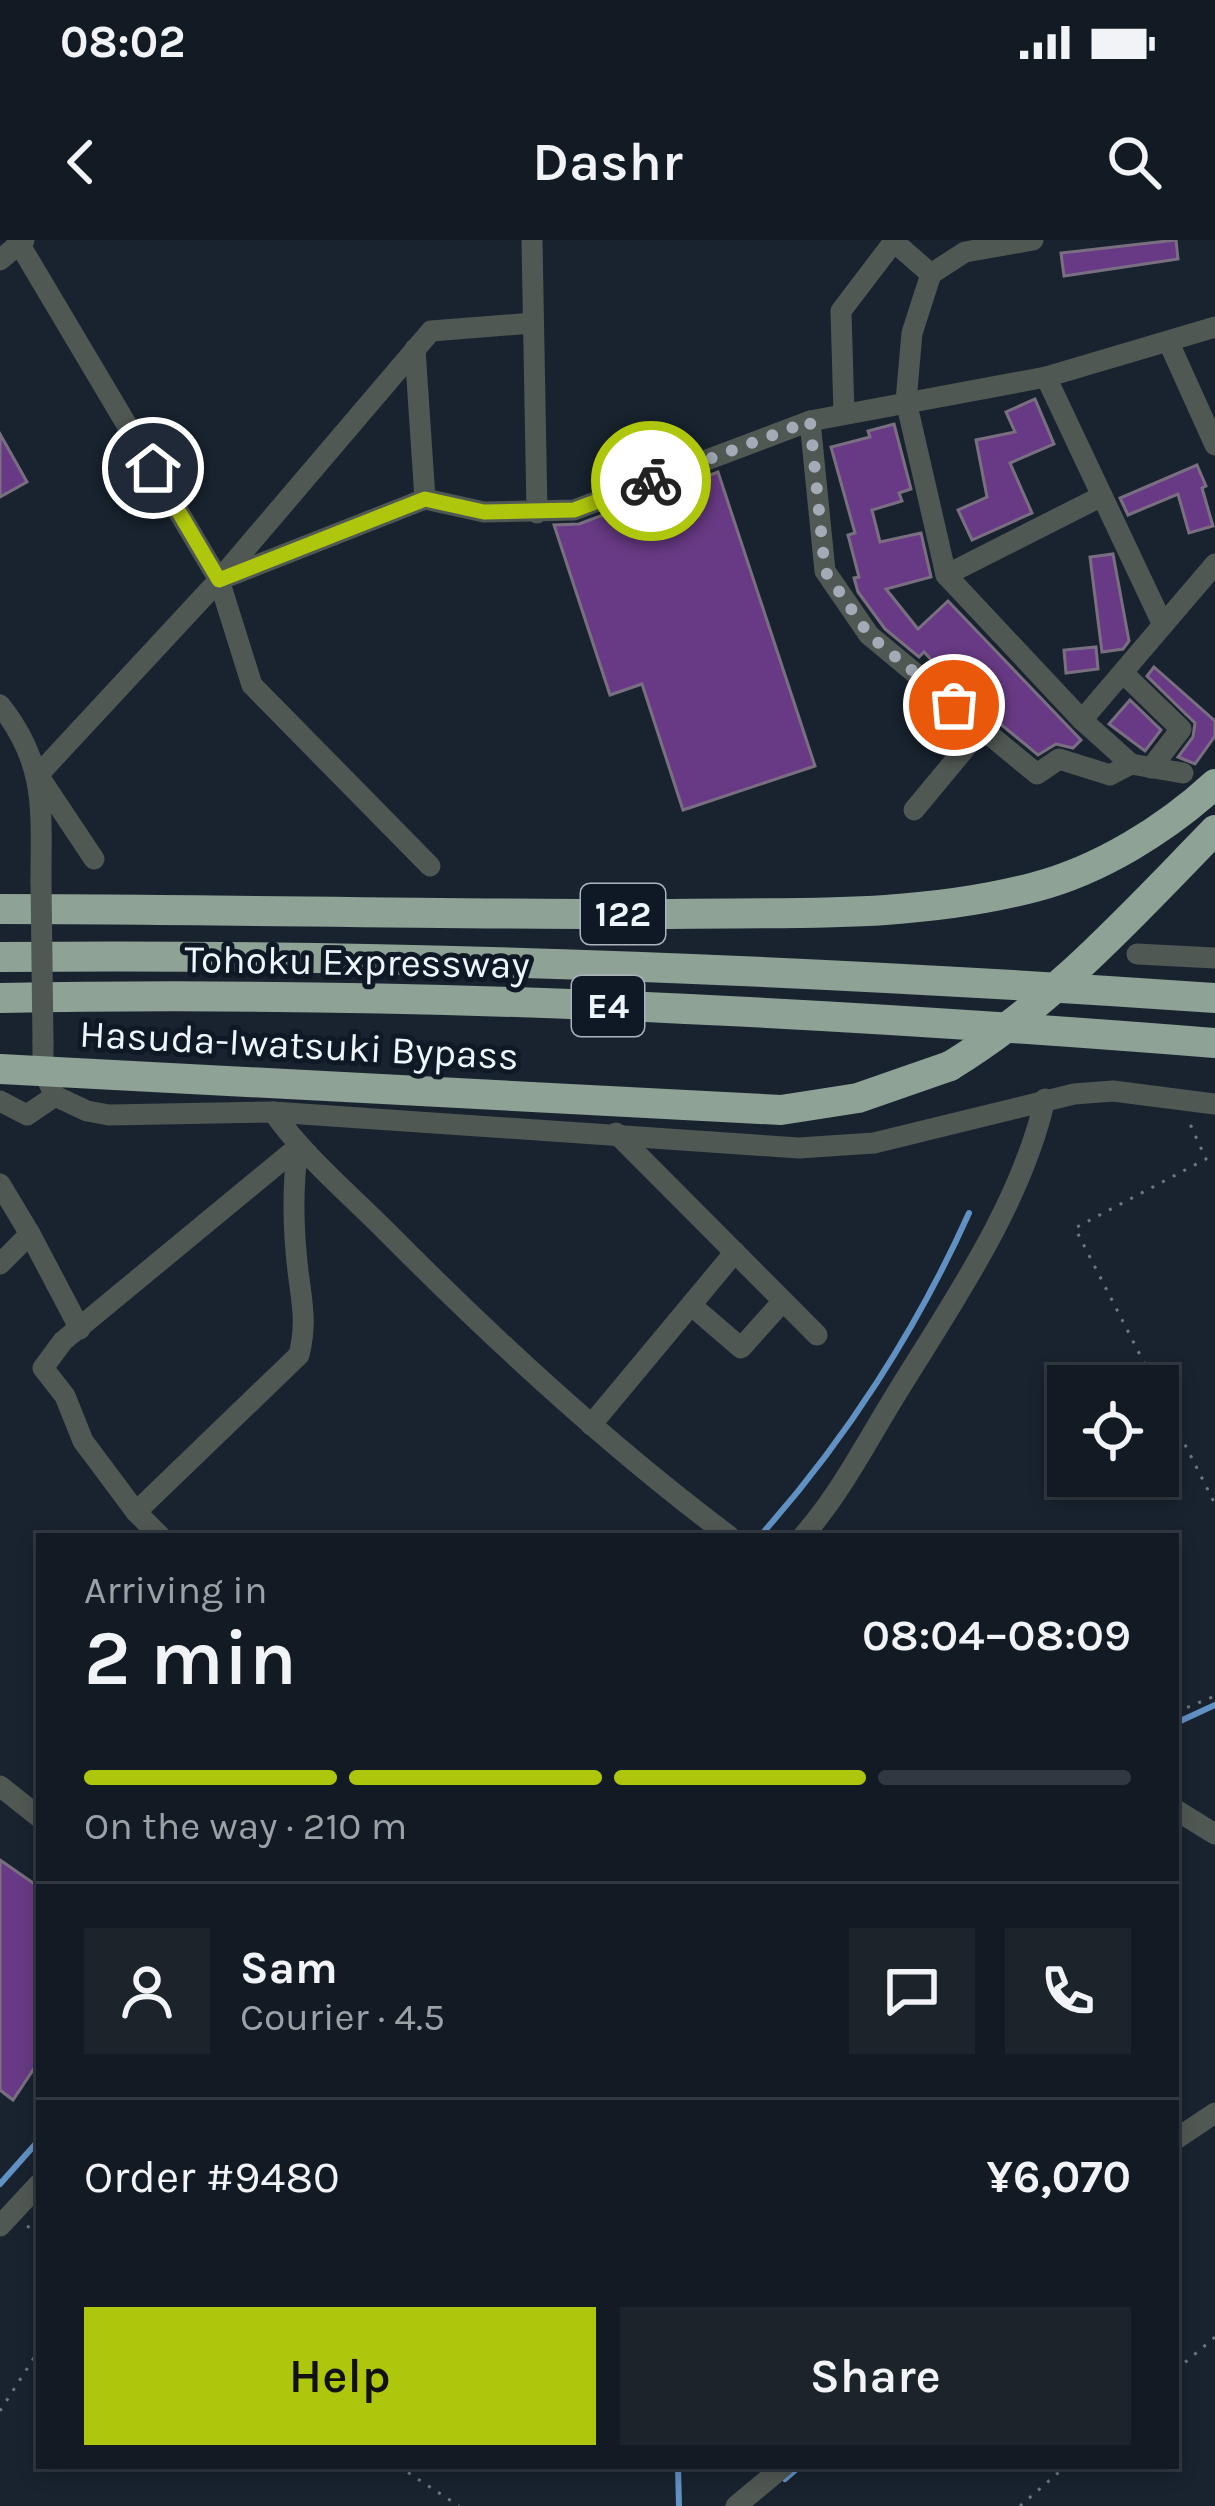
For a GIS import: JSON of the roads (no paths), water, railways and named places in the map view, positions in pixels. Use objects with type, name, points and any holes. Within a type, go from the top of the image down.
[{"type":"highway","name":"122","points":[[0,909],[599,914],[868,912],[963,903],[1037,886],[1111,856],[1215,784]]},
{"type":"highway","name":"Hasuda-Iwatsuki Bypass","points":[[0,1069],[782,1110],[858,1098],[950,1066],[1005,1033],[1046,1000],[1215,830]]},
{"type":"highway","name":"Tohoku Expressway","points":[[0,956],[255,956],[713,968],[1215,998]]},
{"type":"highway","name":"Tohoku Expressway","points":[[0,998],[575,1005],[940,1021],[1215,1043]]},
{"type":"street","points":[[532,240],[537,513]]},
{"type":"street","points":[[1033,240],[965,252],[931,274],[912,333],[906,401],[946,575],[1082,720],[1141,766]]},
{"type":"street","points":[[844,414],[841,311],[894,241],[931,274]]},
{"type":"street","points":[[0,260],[20,242],[219,580],[252,685],[430,866]]},
{"type":"street","points":[[0,1101],[26,1114],[47,1070],[38,775],[219,580],[430,331],[533,323]]},
{"type":"street","points":[[219,580],[425,499],[484,512],[574,510],[810,421],[1046,377],[1215,327]]},
{"type":"street","points":[[1169,343],[1215,446]]},
{"type":"street","points":[[415,349],[425,499]]},
{"type":"street","points":[[1046,377],[1163,625]]},
{"type":"street","points":[[810,421],[825,571],[869,635],[1037,774],[1059,759],[1110,775],[1141,766],[1183,773]]},
{"type":"street","points":[[946,575],[1102,496]]},
{"type":"street","points":[[1082,720],[1215,564]]},
{"type":"street","points":[[1123,673],[1181,729],[1141,766]]},
{"type":"street","points":[[0,705],[28,745],[38,775],[94,860]]},
{"type":"street","points":[[914,810],[982,728]]},
{"type":"street","points":[[1137,954],[1215,958]]},
{"type":"street","points":[[47,1070],[87,1112],[273,1112],[799,1148],[855,1144],[1046,1099],[1112,1091],[1215,1104]]},
{"type":"street","points":[[805,1533],[839,1487],[958,1292],[1034,1150],[1046,1099]]},
{"type":"street","points":[[273,1112],[298,1147],[591,1425],[725,1533]]},
{"type":"street","points":[[616,1133],[818,1335]]},
{"type":"street","points":[[157,1533],[83,1441],[65,1396],[43,1367],[80,1329],[298,1147]]},
{"type":"street","points":[[136,1512],[299,1355],[308,1322],[298,1272],[292,1184],[298,1147]]},
{"type":"street","points":[[0,1184],[80,1329]]},
{"type":"street","points":[[0,1264],[30,1234]]},
{"type":"street","points":[[591,1425],[735,1252]]},
{"type":"street","points":[[691,1305],[740,1348],[783,1301]]},
{"type":"street","points":[[0,1786],[36,1813]]},
{"type":"street","points":[[1179,1812],[1215,1834]]},
{"type":"street","points":[[1179,2137],[1215,2113]]},
{"type":"street","points":[[0,2226],[36,2187]]},
{"type":"street","points":[[736,2506],[780,2469]]},
{"type":"waterway","points":[[763,1533],[821,1462],[877,1382],[969,1213]]},
{"type":"waterway","points":[[1179,1722],[1215,1705]]},
{"type":"waterway","points":[[0,2184],[36,2143]]},
{"type":"waterway","points":[[678,2469],[679,2506]]},
{"type":"waterway","points":[[785,2479],[797,2469]]}]
